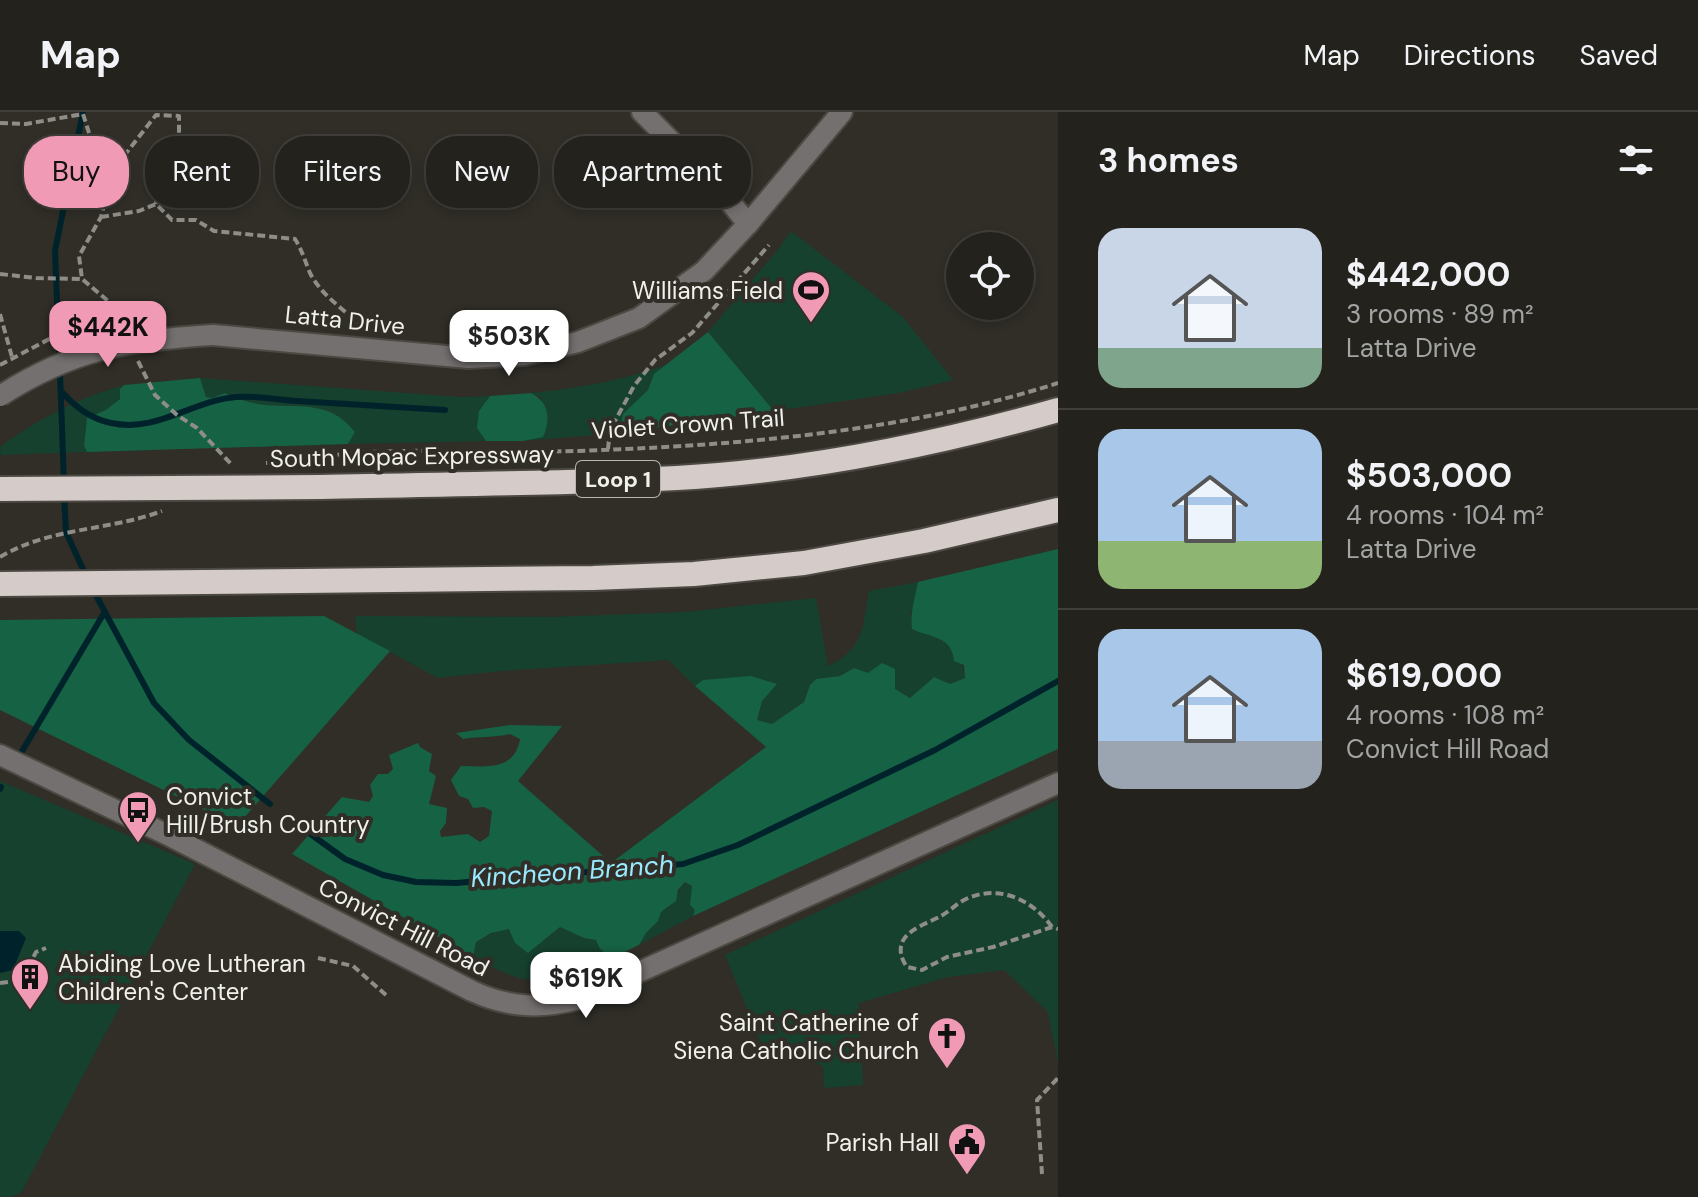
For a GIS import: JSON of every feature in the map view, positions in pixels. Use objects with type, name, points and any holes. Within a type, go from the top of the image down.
[{"type":"highway","name":"South Mopac Expressway","points":[[0,489],[320,487],[679,478],[786,467],[913,447],[1058,410]]},
{"type":"highway","points":[[0,584],[694,574],[804,563],[924,541],[1058,510]]},
{"type":"street","points":[[642,112],[722,192],[748,224]]},
{"type":"street","name":"Latta Drive","points":[[0,396],[41,371],[115,345],[149,339],[213,335],[469,358],[524,355],[578,342],[639,318],[704,271],[748,224],[842,112]]},
{"type":"street","name":"Convict Hill Road","points":[[0,755],[172,837],[472,991],[492,1000],[526,1007],[579,999],[1058,783]]},
{"type":"path","points":[[0,123],[26,124],[83,114],[90,136]]},
{"type":"path","points":[[129,150],[156,115],[179,116],[179,136]]},
{"type":"path","points":[[82,279],[79,256],[103,208]]},
{"type":"path","points":[[101,217],[146,208]]},
{"type":"path","points":[[160,208],[172,220],[196,220],[214,231],[295,239],[305,256],[310,274],[329,297],[364,327]]},
{"type":"path","points":[[608,449],[610,430],[634,386],[655,360],[692,333],[769,245]]},
{"type":"path","points":[[0,274],[82,279],[120,311],[127,334]]},
{"type":"path","points":[[0,314],[12,357]]},
{"type":"path","points":[[141,368],[155,395],[197,428],[234,466],[222,474]]},
{"type":"path","name":"Violet Crown Trail","points":[[264,463],[367,452],[608,449],[742,441],[870,425],[959,409],[1058,383]]},
{"type":"path","points":[[0,557],[40,539],[160,513],[172,505]]},
{"type":"path","points":[[992,891],[1011,895],[1055,928],[947,957],[922,970],[907,967],[900,949],[904,938],[914,930],[949,912],[964,900],[992,891]]},
{"type":"path","points":[[0,983],[22,980],[36,952],[46,948]]},
{"type":"path","points":[[318,958],[353,966],[386,995]]},
{"type":"path","points":[[1042,1174],[1037,1100],[1058,1078]]},
{"type":"green space","name":"Williams Field","points":[[791,231],[903,317],[953,380],[899,393],[774,411],[708,332]]},
{"type":"green space","points":[[708,332],[774,411],[619,433],[623,414],[648,390],[654,374]]},
{"type":"green space","points":[[668,364],[627,412],[619,433],[523,441],[531,439],[542,398],[531,393],[600,383]]},
{"type":"green space","points":[[200,378],[461,397],[490,396],[478,418],[486,441],[348,444],[355,432],[332,413],[306,406],[264,405],[225,393],[206,397]]},
{"type":"green space","points":[[200,378],[206,397],[225,393],[264,405],[319,408],[344,420],[355,432],[348,444],[87,452],[84,446],[87,418],[106,410],[120,399],[120,389],[124,385]]},
{"type":"green space","points":[[124,385],[120,389],[120,399],[106,410],[87,418],[84,446],[87,452],[0,455],[1,446],[45,418],[90,396]]},
{"type":"green space","points":[[531,393],[542,401],[547,412],[543,437],[523,441],[486,441],[477,428],[479,411],[490,396]]},
{"type":"green space","points":[[1058,549],[1058,749],[693,916],[695,910],[690,905],[692,886],[685,882],[678,890],[676,901],[661,912],[658,921],[639,945],[612,958],[600,949],[596,940],[560,927],[528,953],[515,943],[509,929],[491,933],[476,942],[473,957],[292,854],[342,797],[369,802],[373,796],[370,785],[378,774],[388,774],[393,769],[389,755],[418,743],[432,754],[429,771],[436,776],[429,804],[447,808],[441,837],[468,834],[480,842],[489,836],[492,811],[484,807],[473,808],[468,799],[459,796],[451,780],[461,766],[490,766],[506,761],[517,749],[520,739],[510,734],[463,739],[456,733],[510,725],[562,726],[518,781],[611,863],[766,747],[695,686],[703,680],[751,676],[777,684],[762,701],[757,720],[772,724],[804,702],[810,685],[816,679],[840,676],[854,668],[868,673],[882,663],[895,669],[895,689],[910,698],[934,677],[950,684],[965,678],[964,665],[954,661],[945,642],[912,629],[918,582]]},
{"type":"green space","points":[[918,582],[915,605],[910,614],[952,649],[963,667],[965,678],[949,684],[934,677],[910,698],[854,668],[840,676],[816,679],[810,685],[804,702],[772,724],[757,720],[762,701],[703,680],[695,686],[668,660],[438,678],[357,634],[355,616],[552,617],[685,612],[816,598],[828,666],[849,652],[860,636],[869,591]]},
{"type":"green space","points":[[324,616],[390,651],[237,826],[0,710],[0,620]]},
{"type":"green space","points":[[0,781],[195,864],[21,1193],[10,1197],[0,1197]]},
{"type":"green space","points":[[1058,800],[1058,1063],[1048,1012],[1004,970],[948,977],[859,1003],[863,1085],[824,1088],[823,1066],[762,1045],[725,955]]},
{"type":"green space","points":[[685,882],[692,886],[696,910],[693,916],[639,945],[660,912],[669,907]]},
{"type":"green space","points":[[560,927],[584,938],[597,940],[600,949],[612,958],[563,977],[532,980],[509,975],[473,957],[476,942],[495,932],[516,931],[543,941]]},
{"type":"water","points":[[0,931],[19,931],[26,938],[13,970],[0,973]]},
{"type":"waterway","name":"Kincheon Branch","points":[[59,351],[55,251],[83,112]]},
{"type":"waterway","name":"Kincheon Branch","points":[[60,373],[64,483]]},
{"type":"waterway","points":[[61,391],[90,415],[128,425],[144,424],[204,404],[243,397],[445,410]]},
{"type":"waterway","name":"Kincheon Branch","points":[[64,494],[66,532],[87,578]]},
{"type":"waterway","name":"Kincheon Branch","points":[[92,588],[154,703],[189,740],[270,804]]},
{"type":"waterway","points":[[21,753],[104,613]]},
{"type":"waterway","name":"Kincheon Branch","points":[[298,825],[345,859],[383,875],[416,882],[456,883],[683,864],[738,845],[935,750],[1058,681]]},
{"type":"place","name":"Williams Field","points":[[811,324]]},
{"type":"place","name":"Convict Hill/Brush Country","points":[[138,844]]},
{"type":"place","name":"Abiding Love Lutheran Children's Center","points":[[30,1011]]},
{"type":"place","name":"Saint Catherine of Siena Catholic Church","points":[[947,1070]]},
{"type":"place","name":"Parish Hall","points":[[967,1176]]}]
